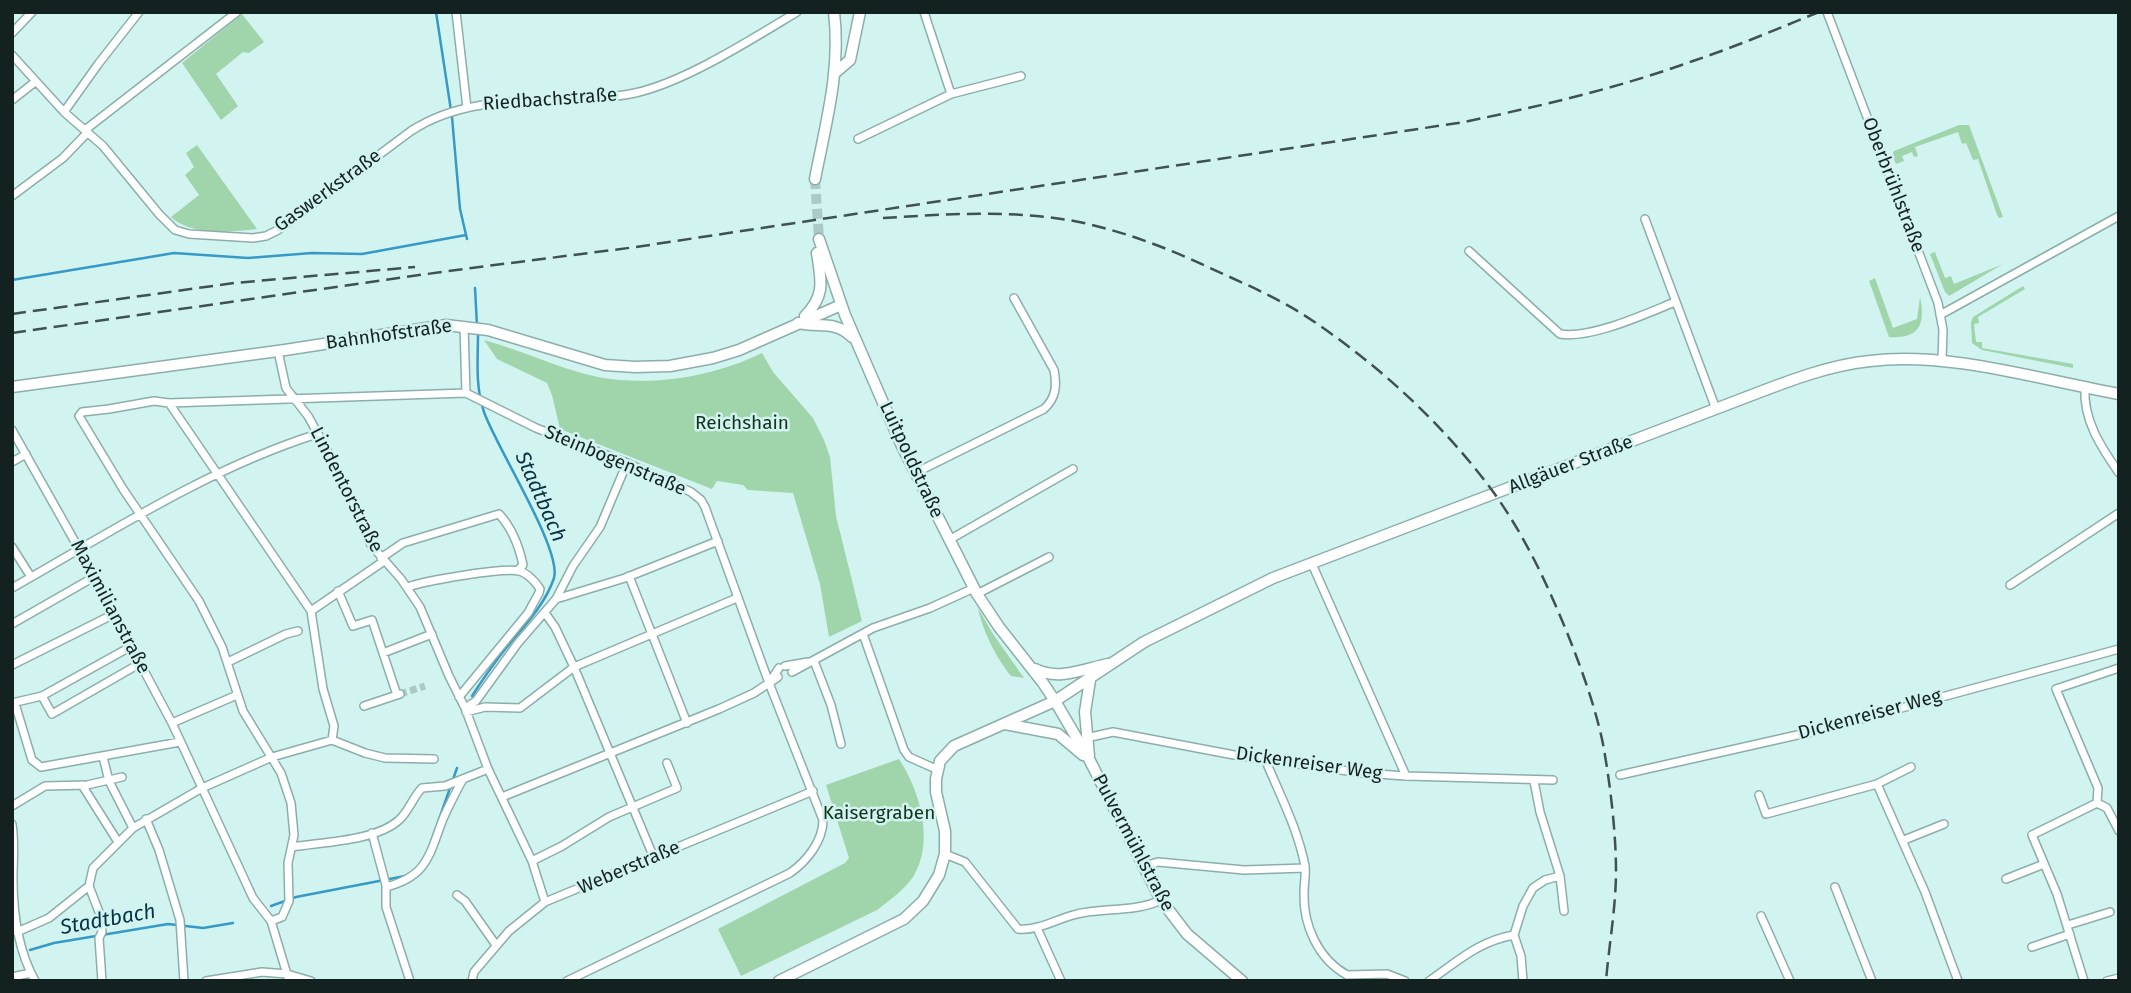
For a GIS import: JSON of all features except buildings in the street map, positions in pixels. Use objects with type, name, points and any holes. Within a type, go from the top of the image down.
[{"type":"main road","points":[[815,179],[836,72],[834,12]]},
{"type":"main road","points":[[836,72],[850,60],[860,12]]},
{"type":"main road","name":"Luitpoldstraße","points":[[797,323],[815,306],[819,296],[821,285],[818,239],[841,305],[915,473],[948,540],[1005,636],[1055,701]]},
{"type":"main road","name":"Bahnhofstraße","points":[[12,387],[278,351],[432,326],[484,329],[591,362],[635,368],[670,366],[739,350],[841,305]]},
{"type":"main road","name":"Bahnhofstraße","points":[[797,323],[827,324],[846,331],[858,343]]},
{"type":"main road","name":"Allgäuer Straße","points":[[936,769],[944,755],[954,746],[1055,701],[1176,625],[1273,578],[1829,368],[1880,360],[1942,360],[2119,394]]},
{"type":"main road","points":[[1031,667],[1043,673],[1057,675],[1112,663]]},
{"type":"main road","points":[[1089,759],[1085,712],[1090,680]]},
{"type":"main road","name":"Pulvermühlstraße","points":[[1055,701],[1089,759],[1161,900],[1188,934],[1242,981]]},
{"type":"main road","points":[[1004,723],[1058,734],[1089,759]]},
{"type":"main road","points":[[779,981],[801,976],[911,915],[933,886],[945,854],[946,831],[936,792],[936,769]]},
{"type":"street","points":[[12,33],[32,12]]},
{"type":"street","points":[[64,112],[139,12]]},
{"type":"street","points":[[12,196],[63,158],[87,131],[237,12]]},
{"type":"street","points":[[456,12],[467,107]]},
{"type":"street","points":[[924,12],[951,94]]},
{"type":"street","name":"Oberbrühlstraße","points":[[1827,12],[1922,260],[1940,315],[1942,360]]},
{"type":"street","name":"Riedbachstraße","points":[[457,110],[504,102],[605,97],[645,90],[702,65],[795,13]]},
{"type":"street","name":"Gaswerkstraße","points":[[12,55],[64,112],[103,146],[159,214],[175,230],[189,234],[260,238],[287,223],[411,131],[445,113],[457,110]]},
{"type":"street","points":[[858,139],[951,94],[1021,76]]},
{"type":"street","points":[[12,100],[35,82]]},
{"type":"street","points":[[1940,315],[2119,216]]},
{"type":"street","points":[[1645,219],[1716,409]]},
{"type":"street","points":[[1469,251],[1560,334],[1573,337],[1675,302]]},
{"type":"street","points":[[915,473],[1050,404],[1055,394],[1054,370],[1014,298]]},
{"type":"street","points":[[288,978],[271,921],[282,917],[290,899],[288,863],[294,824],[289,794],[272,757],[248,719],[217,635],[200,601],[123,489],[79,418],[82,412],[154,401],[169,403],[296,400],[466,393],[468,326]]},
{"type":"street","name":"Lindentorstraße","points":[[278,351],[286,388],[308,416],[339,473],[371,545],[408,587],[420,607],[466,710],[488,769],[532,861],[545,902]]},
{"type":"street","points":[[2085,388],[2084,401],[2094,433],[2119,473]]},
{"type":"street","name":"Steinbogenstraße","points":[[466,393],[544,431],[626,463],[697,496],[705,507],[769,683],[823,820],[822,834],[797,868],[567,981]]},
{"type":"street","points":[[169,403],[311,611],[311,629],[323,689],[334,726],[332,740]]},
{"type":"street","name":"Maximilianstraße","points":[[12,430],[172,723],[253,898],[271,921]]},
{"type":"street","points":[[12,588],[55,568],[79,549],[217,472],[317,434]]},
{"type":"street","points":[[12,462],[26,454]]},
{"type":"street","points":[[459,697],[528,613],[548,599],[573,566],[600,527],[626,463]]},
{"type":"street","points":[[948,540],[1073,469]]},
{"type":"street","points":[[2010,585],[2119,513]]},
{"type":"street","points":[[311,611],[403,543],[499,514],[509,526],[521,554],[523,565],[519,570]]},
{"type":"street","points":[[548,599],[629,576],[718,541]]},
{"type":"street","points":[[12,547],[31,577]]},
{"type":"street","points":[[792,672],[901,616],[976,591],[1049,557]]},
{"type":"street","points":[[1312,564],[1406,776]]},
{"type":"street","points":[[408,587],[444,578],[519,570],[534,581],[548,599]]},
{"type":"street","points":[[629,576],[687,723]]},
{"type":"street","points":[[12,624],[94,577]]},
{"type":"street","points":[[338,592],[353,626],[372,620],[398,694],[364,706]]},
{"type":"street","points":[[466,710],[485,707],[520,708],[574,667],[737,598]]},
{"type":"street","points":[[466,710],[476,701],[517,643],[545,612],[548,599]]},
{"type":"street","points":[[545,612],[574,667],[654,858]]},
{"type":"street","points":[[12,665],[114,614]]},
{"type":"street","points":[[228,663],[271,641],[298,631]]},
{"type":"street","points":[[383,653],[432,634]]},
{"type":"street","points":[[863,634],[904,750],[909,757],[936,769]]},
{"type":"street","points":[[12,703],[42,696],[130,647]]},
{"type":"street","name":"Dickenreiser Weg","points":[[1620,775],[1824,729],[2119,649]]},
{"type":"street","points":[[769,683],[782,667],[813,662]]},
{"type":"street","points":[[813,662],[831,705],[841,744]]},
{"type":"street","points":[[42,696],[52,714],[139,664]]},
{"type":"street","points":[[2097,803],[2098,788],[2056,689],[2119,668]]},
{"type":"street","points":[[502,797],[687,723],[754,693],[778,677]]},
{"type":"street","points":[[172,723],[237,695]]},
{"type":"street","points":[[12,703],[16,707],[32,761],[37,766],[180,742]]},
{"type":"street","name":"Dickenreiser Weg","points":[[1086,738],[1113,732],[1265,759],[1406,776],[1553,780]]},
{"type":"street","points":[[102,981],[99,912],[89,886],[93,868],[133,828],[202,788],[272,757],[332,740],[385,758],[434,759]]},
{"type":"street","points":[[103,757],[108,781],[133,828]]},
{"type":"street","points":[[1265,759],[1305,868],[1304,894],[1308,929],[1317,945],[1345,978],[1387,974],[1405,981]]},
{"type":"street","points":[[532,861],[609,817],[677,788],[667,763]]},
{"type":"street","points":[[1759,795],[1766,814],[1877,784],[1911,767]]},
{"type":"street","points":[[292,847],[322,844],[372,833],[400,820],[420,790],[488,769]]},
{"type":"street","points":[[12,806],[46,786],[82,785],[122,777]]},
{"type":"street","points":[[1534,780],[1540,812],[1560,876],[1564,911]]},
{"type":"street","points":[[385,883],[404,882],[423,868],[430,856],[456,781]]},
{"type":"street","points":[[1877,784],[1938,922],[1958,981]]},
{"type":"street","points":[[82,785],[118,842]]},
{"type":"street","name":"Weberstraße","points":[[472,981],[474,972],[496,945],[545,902],[813,791]]},
{"type":"street","points":[[2097,803],[2107,808],[2119,831]]},
{"type":"street","points":[[2084,981],[2067,925],[2032,835],[2097,803]]},
{"type":"street","points":[[146,820],[159,850],[180,925],[184,981]]},
{"type":"street","points":[[12,824],[15,930],[33,977],[12,977]]},
{"type":"street","points":[[1903,840],[1944,824]]},
{"type":"street","points":[[372,833],[385,883],[386,907],[410,981]]},
{"type":"street","points":[[945,854],[965,862],[1015,928],[1023,930],[1100,909],[1138,908],[1161,900]]},
{"type":"street","points":[[1144,866],[1158,862],[1244,870],[1305,868]]},
{"type":"street","points":[[2006,879],[2044,864]]},
{"type":"street","points":[[1523,981],[1521,956],[1514,935],[1523,906],[1533,888],[1545,880],[1560,876]]},
{"type":"street","points":[[15,930],[49,918],[89,886]]},
{"type":"street","points":[[1835,887],[1872,981]]},
{"type":"street","points":[[457,895],[466,901],[496,945]]},
{"type":"street","points":[[2067,925],[2110,912]]},
{"type":"street","points":[[1761,916],[1790,981]]},
{"type":"street","points":[[1037,928],[1061,981]]},
{"type":"street","points":[[2032,947],[2070,934]]},
{"type":"street","points":[[1429,981],[1478,946],[1493,938],[1514,935]]},
{"type":"street","points":[[206,981],[262,972],[311,981]]},
{"type":"street","points":[[2106,981],[2119,978]]},
{"type":"green space","points":[[242,14],[264,42],[249,53],[243,52],[216,74],[238,106],[221,120],[182,63]]},
{"type":"green space","points":[[1959,125],[1969,125],[2003,217],[1999,218],[1997,215],[1978,159],[1973,160],[1966,143],[1962,144],[1958,132],[1915,147],[1918,156],[1914,157],[1912,152],[1902,156],[1904,161],[1896,164],[1892,155],[1894,151]]},
{"type":"green space","points":[[197,145],[257,229],[224,232],[200,230],[179,223],[171,217],[199,195],[185,175],[194,167],[186,153]]},
{"type":"green space","points":[[1935,252],[1945,278],[1951,276],[1954,284],[2003,264],[1949,296],[1930,254]]},
{"type":"green space","points":[[1875,278],[1893,328],[1917,319],[1920,297],[1921,322],[1914,333],[1889,337],[1869,281]]},
{"type":"green space","points":[[2023,286],[2025,289],[1978,317],[1979,323],[1974,324],[1976,342],[1982,342],[1982,348],[2073,364],[2073,368],[1982,350],[1972,343],[1973,317]]},
{"type":"green space","name":"Reichshain","points":[[484,340],[583,374],[639,381],[703,374],[762,353],[773,372],[813,418],[824,440],[830,457],[836,516],[862,621],[829,637],[820,584],[793,493],[748,490],[743,485],[717,481],[712,489],[560,429],[547,383],[497,359]]},
{"type":"green space","points":[[978,608],[1024,678],[1011,676],[1001,661],[987,635]]},
{"type":"green space","name":"Kaisergraben","points":[[899,759],[913,786],[924,833],[920,863],[913,877],[901,891],[877,910],[741,976],[718,929],[845,863],[849,858],[826,785]]},
{"type":"waterway","name":"Stadtbach","points":[[436,12],[452,117],[460,209],[467,239]]},
{"type":"waterway","points":[[12,280],[174,253],[248,258],[312,253],[362,254],[466,235]]},
{"type":"waterway","name":"Stadtbach","points":[[475,288],[477,326]]},
{"type":"waterway","name":"Stadtbach","points":[[472,696],[497,659],[540,606],[554,578],[554,564],[539,522],[484,412],[478,382],[478,333]]},
{"type":"waterway","name":"Stadtbach","points":[[429,848],[457,768]]},
{"type":"waterway","name":"Stadtbach","points":[[271,906],[296,897],[405,876]]},
{"type":"waterway","name":"Stadtbach","points":[[30,950],[54,943],[168,924],[203,928],[233,923]]},
{"type":"tunnel","points":[[815,179],[819,239]]},
{"type":"tunnel","points":[[400,694],[425,686]]},
{"type":"railway","points":[[12,333],[636,247],[1464,122],[1551,103],[1636,80],[1724,50],[1819,12]]},
{"type":"railway","points":[[883,218],[1009,214],[1059,219],[1117,232],[1180,254],[1301,313],[1387,378],[1455,444],[1494,493],[1528,547],[1564,625],[1593,706],[1608,774],[1616,856],[1615,898],[1606,981]]},
{"type":"railway","points":[[12,314],[234,283],[415,267]]}]
